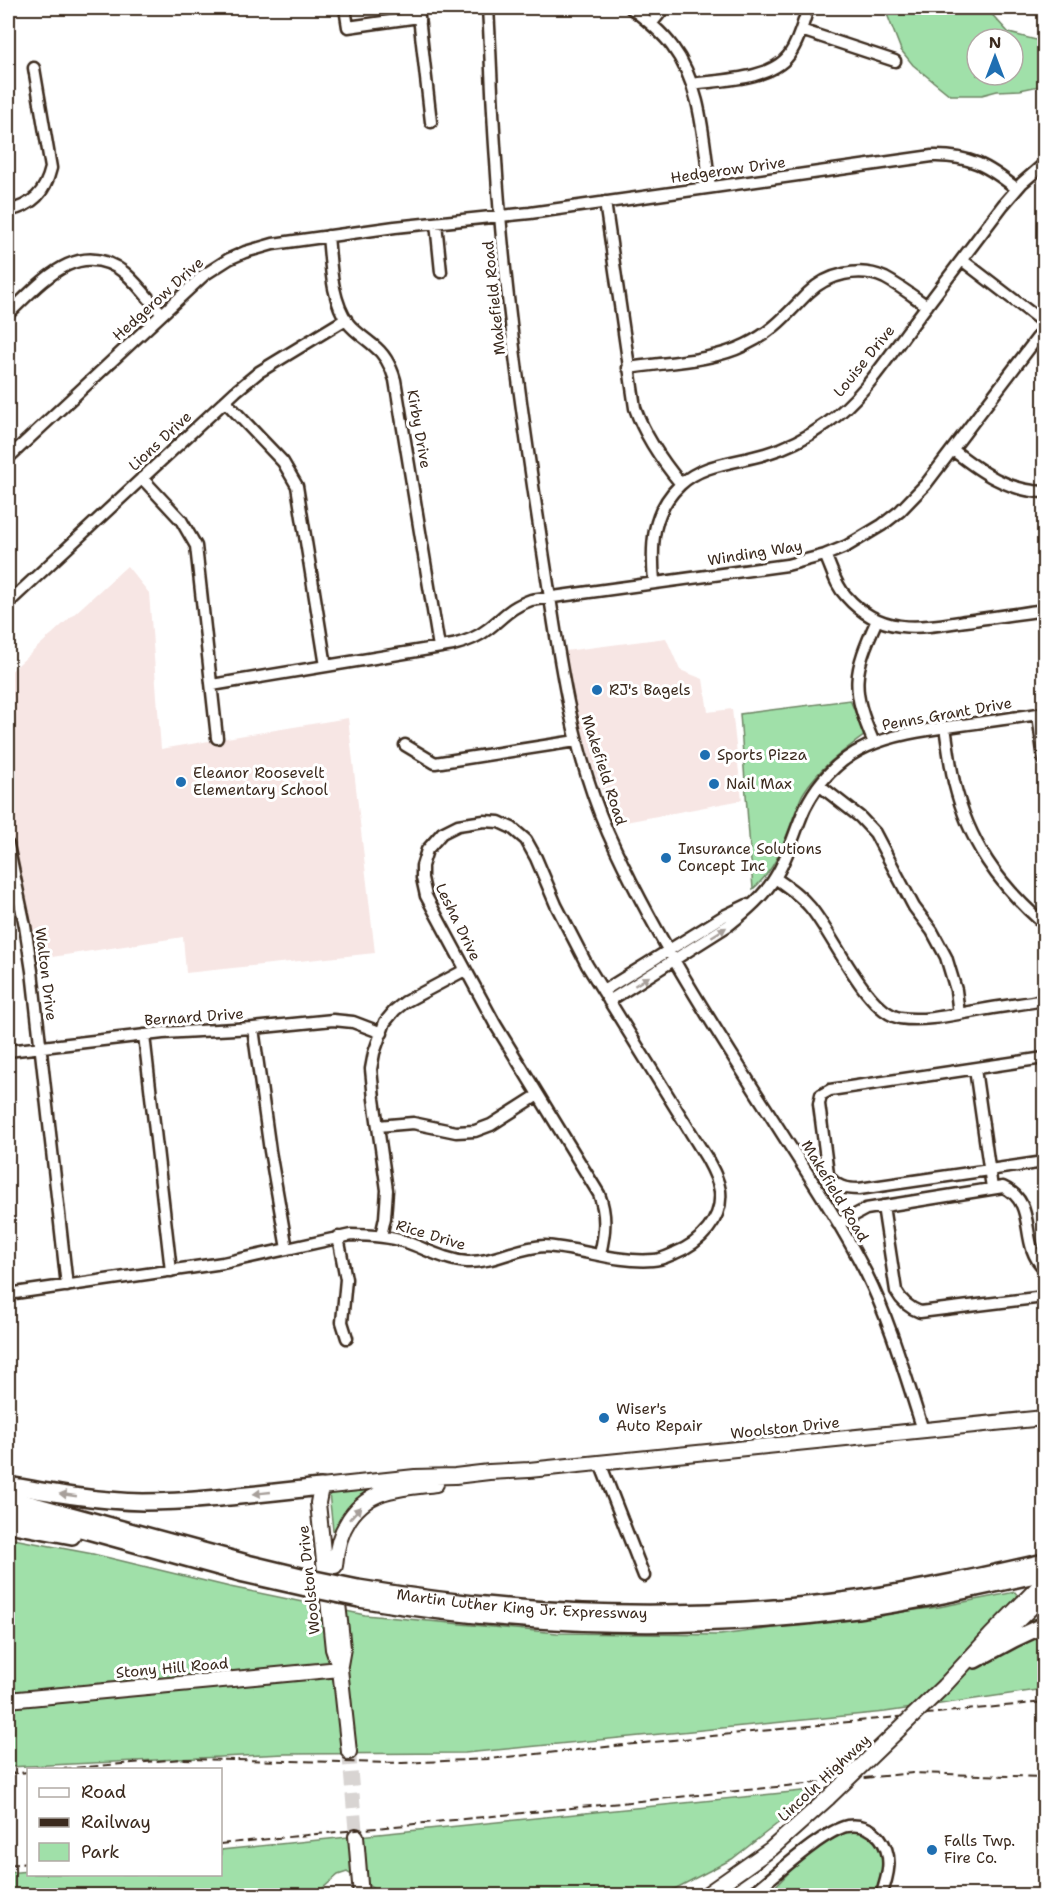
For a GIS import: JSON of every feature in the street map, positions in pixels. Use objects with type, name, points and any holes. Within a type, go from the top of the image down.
[{"type":"highway","points":[[8,1485],[89,1498],[144,1502],[193,1500],[321,1487]]},
{"type":"highway","name":"Martin Luther King Jr. Expressway","points":[[8,1498],[247,1563],[306,1583]]},
{"type":"highway","name":"Martin Luther King Jr. Expressway","points":[[8,1509],[170,1554],[457,1613],[525,1620],[623,1624],[770,1619],[859,1610],[957,1593],[1044,1573]]},
{"type":"highway","points":[[8,1524],[170,1554]]},
{"type":"highway","name":"Martin Luther King Jr. Expressway","points":[[358,1593],[525,1609],[612,1613],[691,1613],[857,1599],[955,1582],[1044,1562]]},
{"type":"highway","points":[[975,1660],[1044,1625]]},
{"type":"main road","name":"Woolston Drive","points":[[321,1487],[415,1477],[529,1470],[1044,1418]]},
{"type":"main road","name":"Woolston Drive","points":[[334,1566],[336,1547],[347,1522],[363,1504],[381,1493],[403,1488],[491,1478],[529,1470]]},
{"type":"main road","name":"Woolston Drive","points":[[321,1487],[326,1502],[343,1648],[340,1669]]},
{"type":"main road","name":"Woolston Drive","points":[[321,1487],[318,1503],[333,1649],[340,1669],[349,1752]]},
{"type":"main road","name":"Lincoln Highway","points":[[945,1686],[1044,1581]]},
{"type":"main road","name":"Lincoln Highway","points":[[705,1896],[771,1850],[1044,1595]]},
{"type":"main road","name":"Stony Hill Road","points":[[8,1700],[340,1669]]},
{"type":"main road","points":[[356,1836],[361,1896]]},
{"type":"main road","name":"Lincoln Highway","points":[[691,1896],[719,1885]]},
{"type":"street","points":[[345,8],[348,27],[419,17],[431,122]]},
{"type":"street","name":"Makefield Road","points":[[488,8],[495,159],[517,376],[558,649],[576,741],[596,804],[607,830],[627,874],[671,956],[853,1249],[879,1301],[893,1337],[923,1430]]},
{"type":"street","points":[[632,8],[671,45],[692,84],[698,105],[710,187]]},
{"type":"street","points":[[651,24],[664,8]]},
{"type":"street","points":[[692,84],[753,75],[776,67],[788,55],[801,30],[808,8]]},
{"type":"street","points":[[801,30],[895,61]]},
{"type":"street","points":[[8,211],[34,200],[47,183],[51,168],[34,68]]},
{"type":"street","name":"Hedgerow Drive","points":[[8,458],[204,275],[229,259],[273,244],[605,202],[932,156],[949,155],[981,163],[1017,189]]},
{"type":"street","name":"Louise Drive","points":[[654,582],[652,550],[656,525],[666,503],[681,484],[708,468],[780,449],[826,424],[856,398],[1017,189],[1044,164]]},
{"type":"street","points":[[605,202],[628,368],[639,420],[654,449],[681,484]]},
{"type":"street","points":[[436,223],[441,272]]},
{"type":"street","name":"Kirby Drive","points":[[328,236],[336,295],[346,319],[355,331],[382,353],[395,380],[439,647]]},
{"type":"street","points":[[8,314],[56,270],[72,263],[89,260],[107,263],[123,272],[162,314]]},
{"type":"street","points":[[962,260],[1044,323]]},
{"type":"street","points":[[628,368],[734,350],[774,328],[816,286],[829,279],[847,274],[867,273],[884,278],[927,306]]},
{"type":"street","name":"Lions Drive","points":[[8,603],[259,372],[346,319]]},
{"type":"street","name":"Winding Way","points":[[212,685],[465,642],[490,628],[504,614],[519,604],[654,582],[788,565],[825,555],[864,537],[900,511],[926,484],[953,450],[1044,329]]},
{"type":"street","points":[[225,401],[283,462],[297,486],[326,666]]},
{"type":"street","points":[[953,450],[992,478],[1016,488],[1044,492]]},
{"type":"street","points":[[142,478],[181,520],[194,541],[198,558],[217,738]]},
{"type":"street","points":[[825,555],[839,587],[857,608],[877,620],[894,626],[923,627],[1044,610]]},
{"type":"street","points":[[874,743],[860,709],[856,678],[863,651],[877,620]]},
{"type":"street","points":[[1041,714],[1044,760]]},
{"type":"street","name":"Penns Grant Drive","points":[[671,956],[729,926],[759,898],[775,878],[805,810],[819,785],[841,763],[862,748],[907,733],[1041,714]]},
{"type":"street","points":[[945,727],[960,802],[979,849],[1008,890],[1044,924]]},
{"type":"street","points":[[405,746],[435,763],[576,741]]},
{"type":"street","points":[[819,785],[860,817],[875,833],[914,907],[932,931],[946,957],[956,990],[959,1014]]},
{"type":"street","name":"Lesha Drive","points":[[600,1254],[605,1220],[599,1194],[495,1024],[426,896],[422,866],[427,850],[442,833],[466,823],[499,822],[512,828],[529,844],[560,913],[603,991]]},
{"type":"street","name":"Walton Drive","points":[[8,846],[31,961],[67,1286]]},
{"type":"street","points":[[775,878],[795,892],[811,908],[866,993],[879,1008],[890,1015],[903,1018],[936,1017],[1044,1000]]},
{"type":"street","points":[[603,991],[671,956]]},
{"type":"street","points":[[609,1002],[671,956]]},
{"type":"street","points":[[381,1236],[387,1206],[387,1190],[371,1069],[372,1059],[390,1016],[405,1002],[465,970]]},
{"type":"street","name":"Rice Drive","points":[[8,1294],[243,1260],[338,1237],[366,1235],[404,1242],[446,1257],[469,1262],[498,1257],[533,1246],[553,1246],[640,1260],[655,1260],[683,1250],[710,1228],[718,1212],[720,1201],[718,1182],[706,1157],[603,991]]},
{"type":"street","name":"Bernard Drive","points":[[8,1051],[144,1035],[345,1020],[381,1033]]},
{"type":"street","points":[[253,1028],[270,1151],[287,1249]]},
{"type":"street","points":[[144,1035],[171,1271]]},
{"type":"street","points":[[1044,1058],[830,1090],[821,1095],[819,1104],[828,1174],[838,1186],[860,1189],[1044,1162]]},
{"type":"street","points":[[975,1069],[992,1188]]},
{"type":"street","points":[[378,1126],[413,1123],[456,1132],[475,1131],[491,1125],[538,1095]]},
{"type":"street","points":[[838,1224],[863,1210],[1003,1187],[1012,1191],[1020,1199],[1025,1210],[1032,1251],[1044,1268]]},
{"type":"street","points":[[860,1189],[863,1210]]},
{"type":"street","points":[[883,1206],[896,1291],[912,1310],[920,1312],[1044,1297]]},
{"type":"street","points":[[338,1237],[346,1280],[342,1322],[347,1338]]},
{"type":"street","points":[[600,1463],[644,1576]]},
{"type":"street","points":[[749,1896],[831,1833],[848,1826],[862,1826],[873,1831],[883,1842],[889,1857],[889,1870],[881,1896]]},
{"type":"shaded area","name":"Eleanor Roosevelt Elementary School","points":[[127,566],[149,593],[161,749],[348,718],[375,953],[186,973],[183,937],[39,959],[8,815],[8,674]]},
{"type":"shaded area","points":[[666,638],[680,670],[703,679],[708,712],[732,709],[742,800],[615,824],[593,769],[576,711],[565,651]]},
{"type":"green space","points":[[897,8],[986,8],[1003,27],[965,27],[965,87],[1025,87],[1025,37],[1044,42],[1044,85],[982,95],[950,95],[913,65],[901,50],[887,14]]},
{"type":"green space","points":[[850,700],[865,735],[832,760],[810,783],[801,797],[774,863],[753,889],[740,714]]},
{"type":"green space","points":[[385,1486],[338,1531],[333,1530],[329,1493]]},
{"type":"green space","points":[[8,1538],[93,1554],[230,1587],[365,1615],[557,1633],[720,1635],[939,1607],[1015,1592],[1044,1632],[1044,1689],[885,1712],[465,1753],[285,1754],[8,1767]]},
{"type":"green space","points":[[822,1789],[732,1859],[661,1895],[564,1896],[557,1891],[499,1896],[381,1895],[347,1872],[338,1875],[315,1895],[8,1896],[8,1873],[27,1871],[27,1876],[222,1876],[222,1850]]},
{"type":"green space","points":[[862,1829],[880,1842],[885,1865],[875,1895],[766,1896],[808,1853],[837,1833]]},
{"type":"tunnel","points":[[349,1752],[356,1836]]},
{"type":"railway","points":[[73,1768],[181,1759],[402,1763],[488,1759],[1044,1702]]},
{"type":"railway","points":[[8,1774],[27,1772]]},
{"type":"railway","points":[[222,1844],[913,1773],[1044,1777]]},
{"type":"railway","points":[[8,1865],[27,1863]]},
{"type":"place","name":"RJ's Bagels","points":[[597,690]]},
{"type":"place","name":"Sports Pizza","points":[[705,755]]},
{"type":"place","name":"Eleanor Roosevelt Elementary School","points":[[181,782]]},
{"type":"place","name":"Nail Max","points":[[714,784]]},
{"type":"place","name":"Insurance Solutions Concept Inc","points":[[666,858]]},
{"type":"place","name":"Wiser's Auto Repair","points":[[604,1418]]},
{"type":"place","name":"Falls Twp. Fire Co.","points":[[932,1850]]}]
